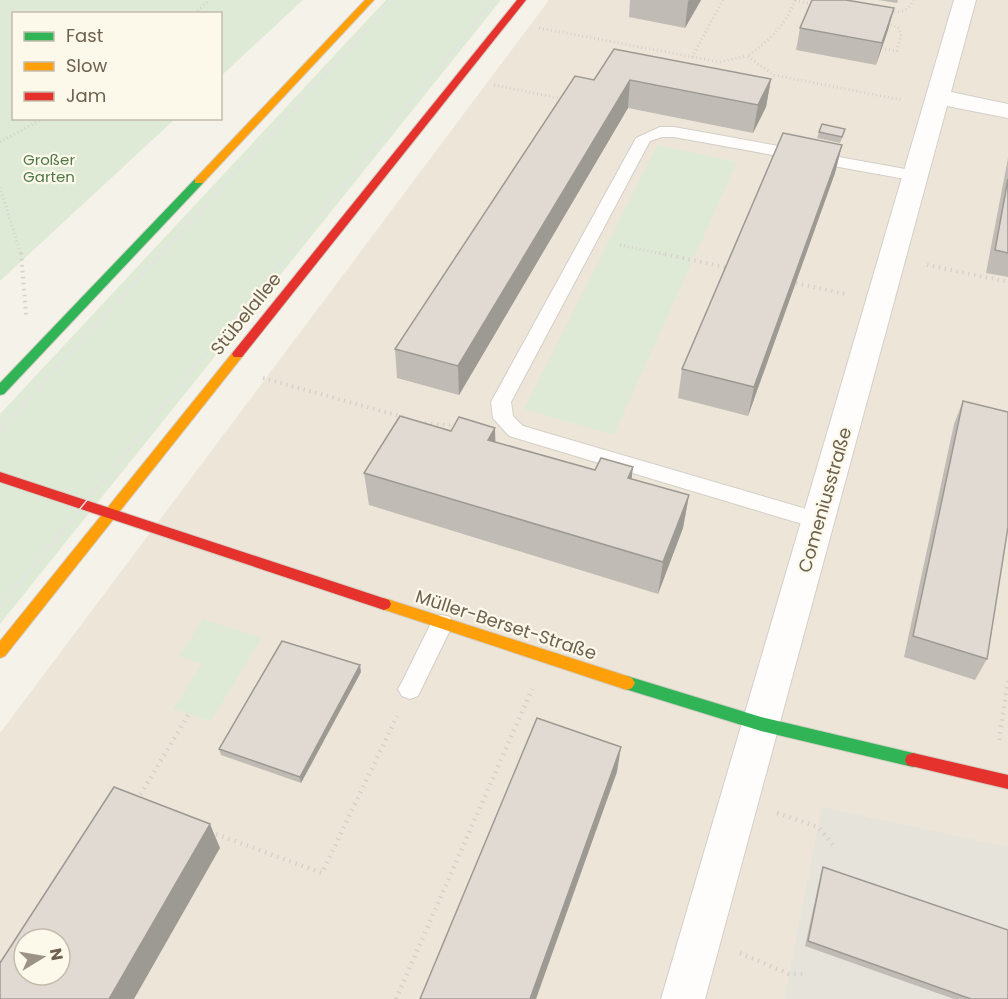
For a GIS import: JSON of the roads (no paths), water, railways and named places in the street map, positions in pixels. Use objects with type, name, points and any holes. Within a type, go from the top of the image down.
[{"type":"main road","points":[[0,391],[370,0]]},
{"type":"main road","name":"Stübelallee","points":[[0,652],[522,0]]},
{"type":"main road","name":"Müller-Berset-Straße","points":[[0,477],[108,515],[442,624],[761,724],[1008,782]]},
{"type":"street","name":"Comeniusstraße","points":[[684,999],[965,0]]},
{"type":"street","points":[[936,102],[1008,111]]},
{"type":"lane","points":[[819,521],[516,431],[503,418],[501,402],[644,138],[660,132],[674,132],[916,176]]},
{"type":"lane","points":[[410,688],[442,624]]},
{"type":"tram line","points":[[0,430],[393,0]]},
{"type":"tram line","points":[[0,607],[494,0]]},
{"type":"park label","name":"Großer Garten","points":[[49,168]]}]
